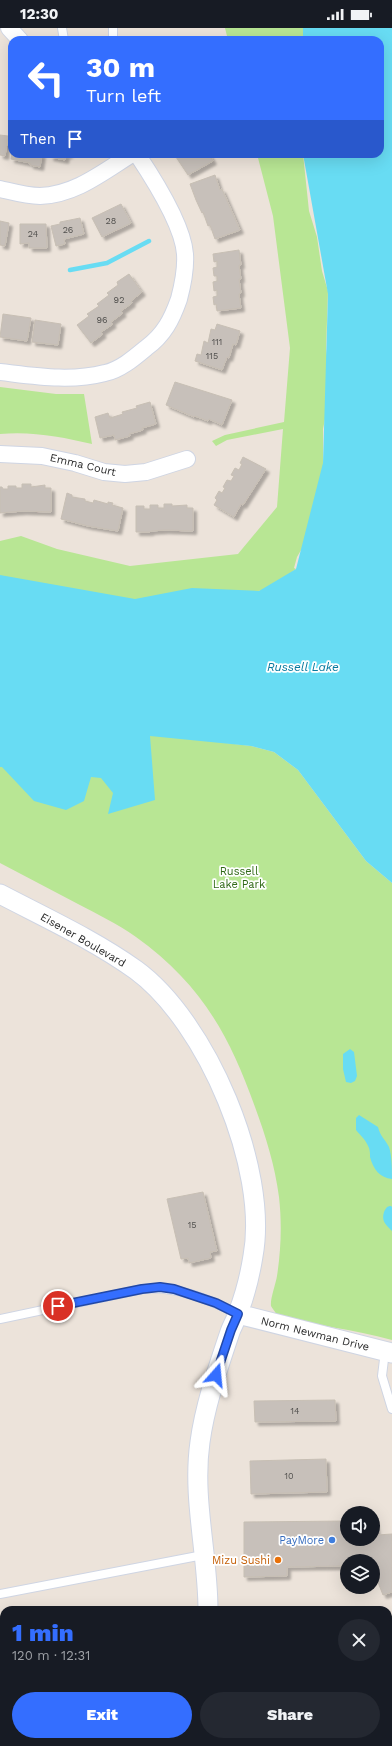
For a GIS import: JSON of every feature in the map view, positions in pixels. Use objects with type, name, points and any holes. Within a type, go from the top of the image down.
[{"type":"street","points":[[9,28],[16,36]]},
{"type":"street","points":[[0,190],[39,196],[57,193],[79,187],[126,158]]},
{"type":"street","points":[[0,372],[61,379],[107,373],[128,362],[156,341],[170,322],[180,295],[185,273],[185,253],[170,210],[139,158]]},
{"type":"street","name":"Emma Court","points":[[0,454],[5,453],[42,456],[75,463],[104,472],[125,474],[146,472],[187,459]]},
{"type":"street","name":"Eisener Boulevard","points":[[0,894],[94,944],[136,970],[170,1002],[202,1049],[220,1083],[247,1164],[253,1193],[256,1220],[254,1254],[238,1314],[231,1330],[212,1390],[200,1443],[199,1503],[208,1606]]},
{"type":"street","name":"Norm Newman Drive","points":[[238,1314],[389,1352]]},
{"type":"lane","points":[[0,1319],[142,1289],[160,1287],[174,1289],[216,1303],[238,1314]]},
{"type":"lane","points":[[389,1352],[382,1376],[392,1409]]},
{"type":"lane","points":[[0,1594],[203,1555]]},
{"type":"green space","points":[[225,28],[304,28],[304,36],[227,36]]},
{"type":"green space","points":[[258,158],[303,158],[309,211],[317,237],[322,271],[328,291],[326,349],[327,409],[323,429],[323,467],[304,545],[297,557],[294,568],[296,569],[267,590],[177,600],[0,598],[0,541],[21,536],[57,549],[130,566],[238,554],[277,507],[283,429],[227,440],[216,446],[212,441],[225,435],[284,422],[290,348],[273,216]]},
{"type":"green space","points":[[0,387],[56,394],[84,394],[92,444],[35,434],[0,434]]},
{"type":"green space","name":"Russell Lake Park","points":[[127,731],[251,746],[274,752],[298,770],[366,861],[392,883],[392,1340],[305,1322],[276,1314],[271,1306],[271,1303],[278,1266],[281,1227],[279,1197],[275,1174],[270,1152],[255,1107],[223,1033],[195,992],[178,973],[136,937],[107,919],[0,863],[0,743]]},
{"type":"water","name":"Russell Lake","points":[[303,28],[392,28],[392,883],[366,861],[298,770],[274,752],[251,746],[150,736],[155,800],[108,814],[113,793],[101,778],[91,777],[84,801],[66,810],[34,801],[2,767],[0,767],[0,575],[135,599],[192,588],[259,591],[296,569],[323,463],[328,294],[304,158],[384,158],[384,36],[303,36]]},
{"type":"water","points":[[350,1049],[354,1052],[357,1076],[355,1081],[351,1083],[346,1082],[343,1069],[343,1054]]},
{"type":"water","points":[[359,1115],[378,1127],[381,1135],[389,1147],[392,1179],[381,1175],[373,1165],[368,1145],[356,1130],[356,1118]]},
{"type":"water","points":[[391,1206],[392,1231],[386,1225],[383,1218],[386,1208]]},
{"type":"building","points":[[0,135],[8,136],[5,156],[0,155]]},
{"type":"building","points":[[11,158],[41,158],[40,167]]},
{"type":"building","points":[[55,158],[65,158],[65,160]]},
{"type":"building","points":[[177,158],[211,158],[213,161],[188,175]]},
{"type":"building","points":[[215,175],[220,190],[222,189],[240,230],[215,239],[210,225],[208,226],[190,184]]},
{"type":"building","points":[[121,204],[131,223],[102,237],[92,218]]},
{"type":"building","points":[[80,218],[84,234],[64,239],[65,244],[56,246],[51,226],[60,224],[60,222]]},
{"type":"building","points":[[0,221],[9,223],[5,246],[0,245]]},
{"type":"building","points":[[20,224],[46,224],[47,248],[29,248],[29,243],[20,244]]},
{"type":"building","points":[[239,250],[241,279],[239,279],[241,293],[239,294],[241,308],[217,311],[216,304],[214,305],[213,297],[217,296],[217,290],[214,291],[213,282],[217,281],[217,276],[214,276],[213,268],[217,267],[217,261],[214,262],[213,254]]},
{"type":"building","points":[[129,274],[142,292],[131,301],[132,303],[121,311],[123,313],[111,322],[113,324],[101,332],[103,334],[91,343],[77,325],[89,316],[87,314],[99,306],[97,304],[109,295],[107,293],[118,285],[117,282]]},
{"type":"building","points":[[3,314],[31,318],[27,341],[0,337]]},
{"type":"building","points":[[35,320],[61,324],[58,345],[32,342]]},
{"type":"building","points":[[217,324],[240,331],[236,345],[233,344],[229,358],[227,357],[222,370],[195,361],[197,354],[201,355],[204,341],[208,343],[211,329],[215,330]]},
{"type":"building","points":[[175,382],[232,400],[222,425],[209,419],[208,421],[195,416],[194,417],[166,405]]},
{"type":"building","points":[[150,402],[156,424],[129,434],[130,436],[115,440],[114,435],[100,438],[95,417],[108,413],[110,418],[123,414],[122,412],[137,408],[136,406]]},
{"type":"building","points":[[243,457],[266,469],[243,505],[241,504],[234,517],[214,505],[217,500],[215,498],[219,491],[222,493],[225,488],[223,487],[227,480],[231,481],[234,476],[231,475],[235,468],[239,470]]},
{"type":"building","points":[[22,484],[31,484],[31,487],[45,485],[45,488],[51,488],[51,512],[23,511],[0,513],[0,487],[3,489],[8,489],[8,486],[22,488]]},
{"type":"building","points":[[67,493],[72,495],[72,497],[85,499],[85,501],[93,503],[94,500],[108,504],[108,502],[113,503],[112,505],[123,508],[118,531],[88,526],[61,519]]},
{"type":"building","points":[[164,504],[172,504],[172,506],[187,505],[187,508],[193,508],[193,531],[165,530],[136,532],[136,506],[144,506],[144,509],[150,509],[150,505],[158,505],[158,508],[164,508]]},
{"type":"building","points":[[203,1192],[217,1251],[210,1252],[211,1258],[189,1263],[188,1258],[181,1259],[167,1199]]},
{"type":"building","points":[[335,1400],[336,1421],[255,1422],[254,1401]]},
{"type":"building","points":[[326,1459],[327,1492],[251,1494],[250,1461]]},
{"type":"building","points":[[340,1521],[340,1546],[380,1546],[380,1535],[392,1534],[392,1592],[383,1595],[380,1587],[380,1554],[340,1554],[340,1566],[287,1567],[287,1576],[244,1577],[244,1522]]},
{"type":"waterway","points":[[70,270],[107,263],[149,241]]},
{"type":"place","name":"PayMore","points":[[332,1540]]},
{"type":"place","name":"Mizu Sushi","points":[[278,1560]]},
{"type":"route","points":[[58,1306],[142,1289],[160,1287],[174,1289],[216,1303],[238,1314],[216,1375]]}]
